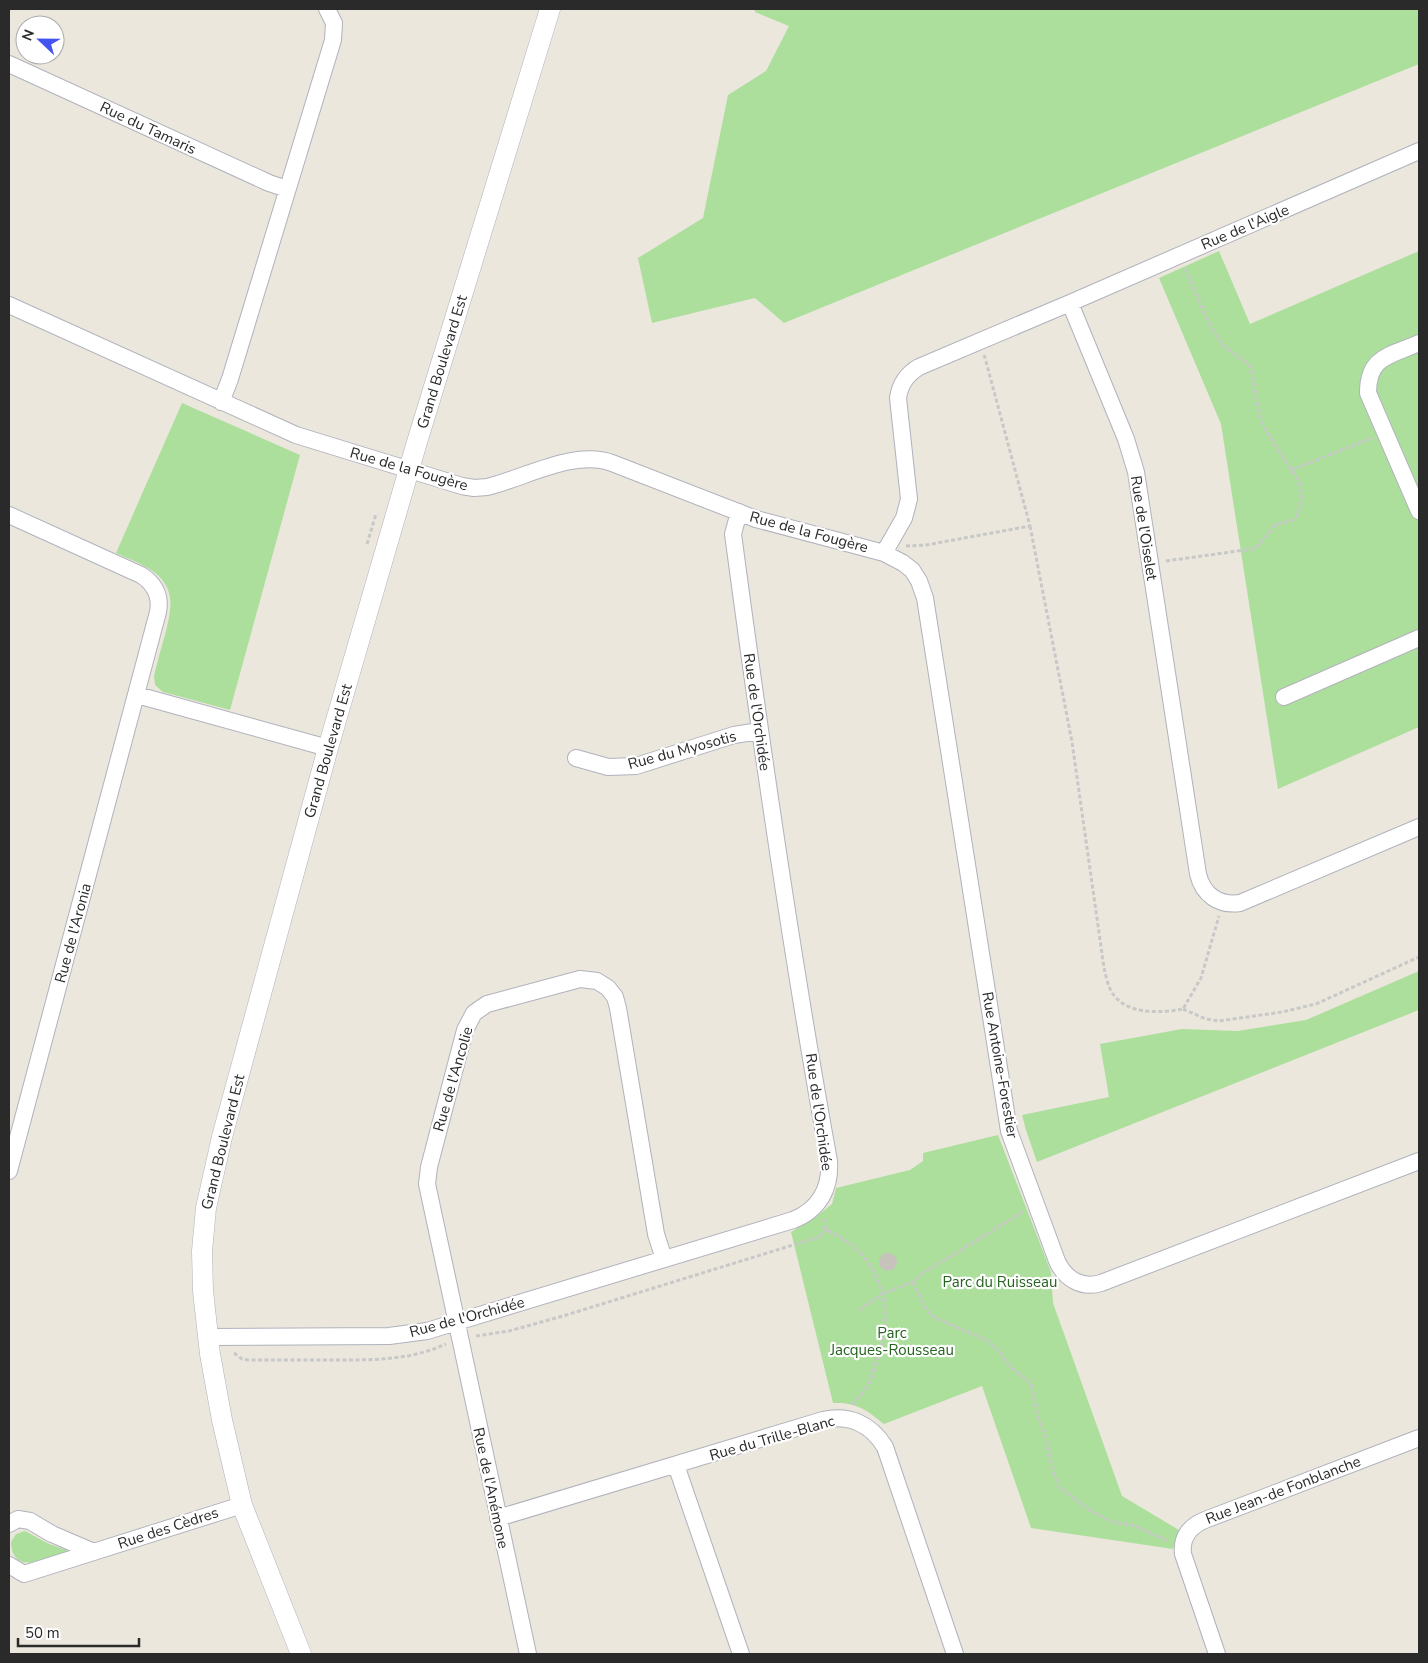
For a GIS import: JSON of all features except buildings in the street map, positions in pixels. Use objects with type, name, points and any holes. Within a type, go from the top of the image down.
[{"type":"street","points":[[221,402],[230,379],[334,34],[332,18],[327,9]]},
{"type":"street","name":"Grand Boulevard Est","points":[[300,1654],[242,1505],[219,1404],[207,1337],[203,1291],[202,1251],[206,1208],[210,1184],[328,748],[485,217],[550,9]]},
{"type":"street","name":"Rue du Tamaris","points":[[9,64],[269,183],[287,189]]},
{"type":"street","name":"Rue de l'Aigle","points":[[1070,303],[1419,151]]},
{"type":"street","points":[[884,552],[904,518],[909,499],[898,398],[903,382],[910,373],[919,367],[1070,303]]},
{"type":"street","name":"Rue de l'Oiselet","points":[[1070,303],[1132,455],[1138,483],[1198,874],[1202,886],[1208,895],[1224,903]]},
{"type":"street","name":"Rue de la Fougère","points":[[9,305],[221,402],[311,440],[468,488],[480,488],[576,460],[598,459],[790,529],[884,552],[912,570],[923,590]]},
{"type":"street","points":[[1419,343],[1379,360],[1372,368],[1368,380],[1368,393],[1419,511]]},
{"type":"street","name":"Rue de l'Orchidée","points":[[207,1337],[389,1336],[413,1334],[800,1218],[816,1206],[828,1182],[829,1162],[774,834],[759,731],[733,534],[739,512]]},
{"type":"street","name":"Rue de l'Aronia","points":[[9,515],[141,575],[154,586],[159,601],[158,612],[137,695],[13,1139],[9,1171]]},
{"type":"street","name":"Rue Antoine-Forestier","points":[[923,590],[1009,1131],[1057,1261],[1063,1272],[1075,1282],[1086,1285],[1096,1284],[1419,1161]]},
{"type":"street","points":[[1284,697],[1419,638]]},
{"type":"street","points":[[137,695],[328,748]]},
{"type":"street","name":"Rue du Myosotis","points":[[576,758],[608,767],[636,766],[734,735],[759,731]]},
{"type":"street","points":[[1224,903],[1235,904],[1246,901],[1419,827]]},
{"type":"street","name":"Rue de l'Ancolie","points":[[456,1322],[428,1189],[428,1172],[468,1022],[477,1009],[492,1002],[580,979],[597,981],[611,992],[618,1008],[656,1234],[664,1259]]},
{"type":"street","name":"Rue de l'Anémone","points":[[456,1322],[528,1654]]},
{"type":"street","name":"Rue du Trille-Blanc","points":[[498,1518],[829,1419],[849,1419],[867,1427],[877,1436],[887,1453],[955,1654]]},
{"type":"street","name":"Rue Jean-de Fonblanche","points":[[1183,1544],[1189,1530],[1197,1524],[1418,1441]]},
{"type":"street","points":[[676,1465],[741,1654]]},
{"type":"street","name":"Rue des Cèdres","points":[[9,1565],[24,1574],[242,1505]]},
{"type":"street","points":[[9,1524],[18,1519],[30,1521],[52,1534],[94,1552]]},
{"type":"street","points":[[1183,1544],[1184,1559],[1217,1654]]},
{"type":"path","points":[[1150,563],[1252,549],[1259,545],[1274,525],[1293,520],[1298,515],[1302,498],[1301,489],[1265,428],[1260,416],[1251,368],[1227,349],[1218,338],[1180,255]]},
{"type":"path","points":[[981,341],[1030,526],[1072,742],[1104,968],[1112,992],[1125,1004],[1135,1008],[1163,1012],[1183,1009],[1206,1019],[1219,1021],[1282,1012],[1316,1004],[1419,957]]},
{"type":"path","points":[[1291,470],[1385,432]]},
{"type":"path","points":[[884,552],[909,545],[926,545],[1030,526]]},
{"type":"path","points":[[1183,1009],[1201,978],[1217,920],[1224,903]]},
{"type":"path","points":[[859,1310],[882,1294],[913,1282],[924,1273],[1036,1204]]},
{"type":"path","points":[[821,1214],[825,1221],[826,1230],[845,1240],[862,1254],[874,1272],[882,1294],[885,1325],[882,1344],[869,1384],[858,1396],[852,1408]]},
{"type":"path","name":"Rue de l'Orchidée","points":[[475,1336],[501,1332],[563,1316],[819,1237],[826,1230]]},
{"type":"path","points":[[913,1282],[927,1311],[933,1317],[988,1341],[999,1351],[1008,1366],[1031,1383],[1037,1414],[1059,1487],[1089,1510],[1104,1518],[1113,1522],[1127,1523],[1135,1526],[1172,1544],[1183,1544]]},
{"type":"path","name":"Rue de l'Orchidée","points":[[234,1353],[242,1359],[248,1360],[379,1360],[416,1355],[435,1350],[444,1345]]},
{"type":"green space","points":[[755,9],[1419,9],[1419,64],[784,323],[755,298],[652,323],[638,258],[703,218],[728,95],[766,71],[789,26],[755,12]]},
{"type":"green space","points":[[1219,251],[1250,324],[1419,251],[1419,727],[1278,789],[1221,424],[1159,278]]},
{"type":"green space","points":[[182,403],[300,455],[230,710],[163,692],[155,685],[154,676],[169,618],[169,594],[166,586],[154,572],[116,553]]},
{"type":"green space","points":[[1419,971],[1419,1010],[1037,1162],[1022,1115],[1109,1097],[1100,1044],[1182,1029],[1238,1031],[1306,1020]]},
{"type":"green space","points":[[998,1135],[1051,1272],[1053,1303],[1122,1496],[1179,1530],[1173,1549],[1031,1528],[982,1386],[884,1424],[861,1408],[848,1404],[833,1403],[791,1232],[832,1204],[836,1188],[910,1170],[923,1161],[923,1153]]},
{"type":"green space","points":[[25,1531],[49,1544],[67,1550],[67,1554],[32,1563],[17,1559],[11,1542],[16,1534]]},
{"type":"park label","name":"Parc du Ruisseau","points":[[1000,1282]]},
{"type":"park label","name":"Parc Jacques-Rousseau","points":[[892,1342]]}]
